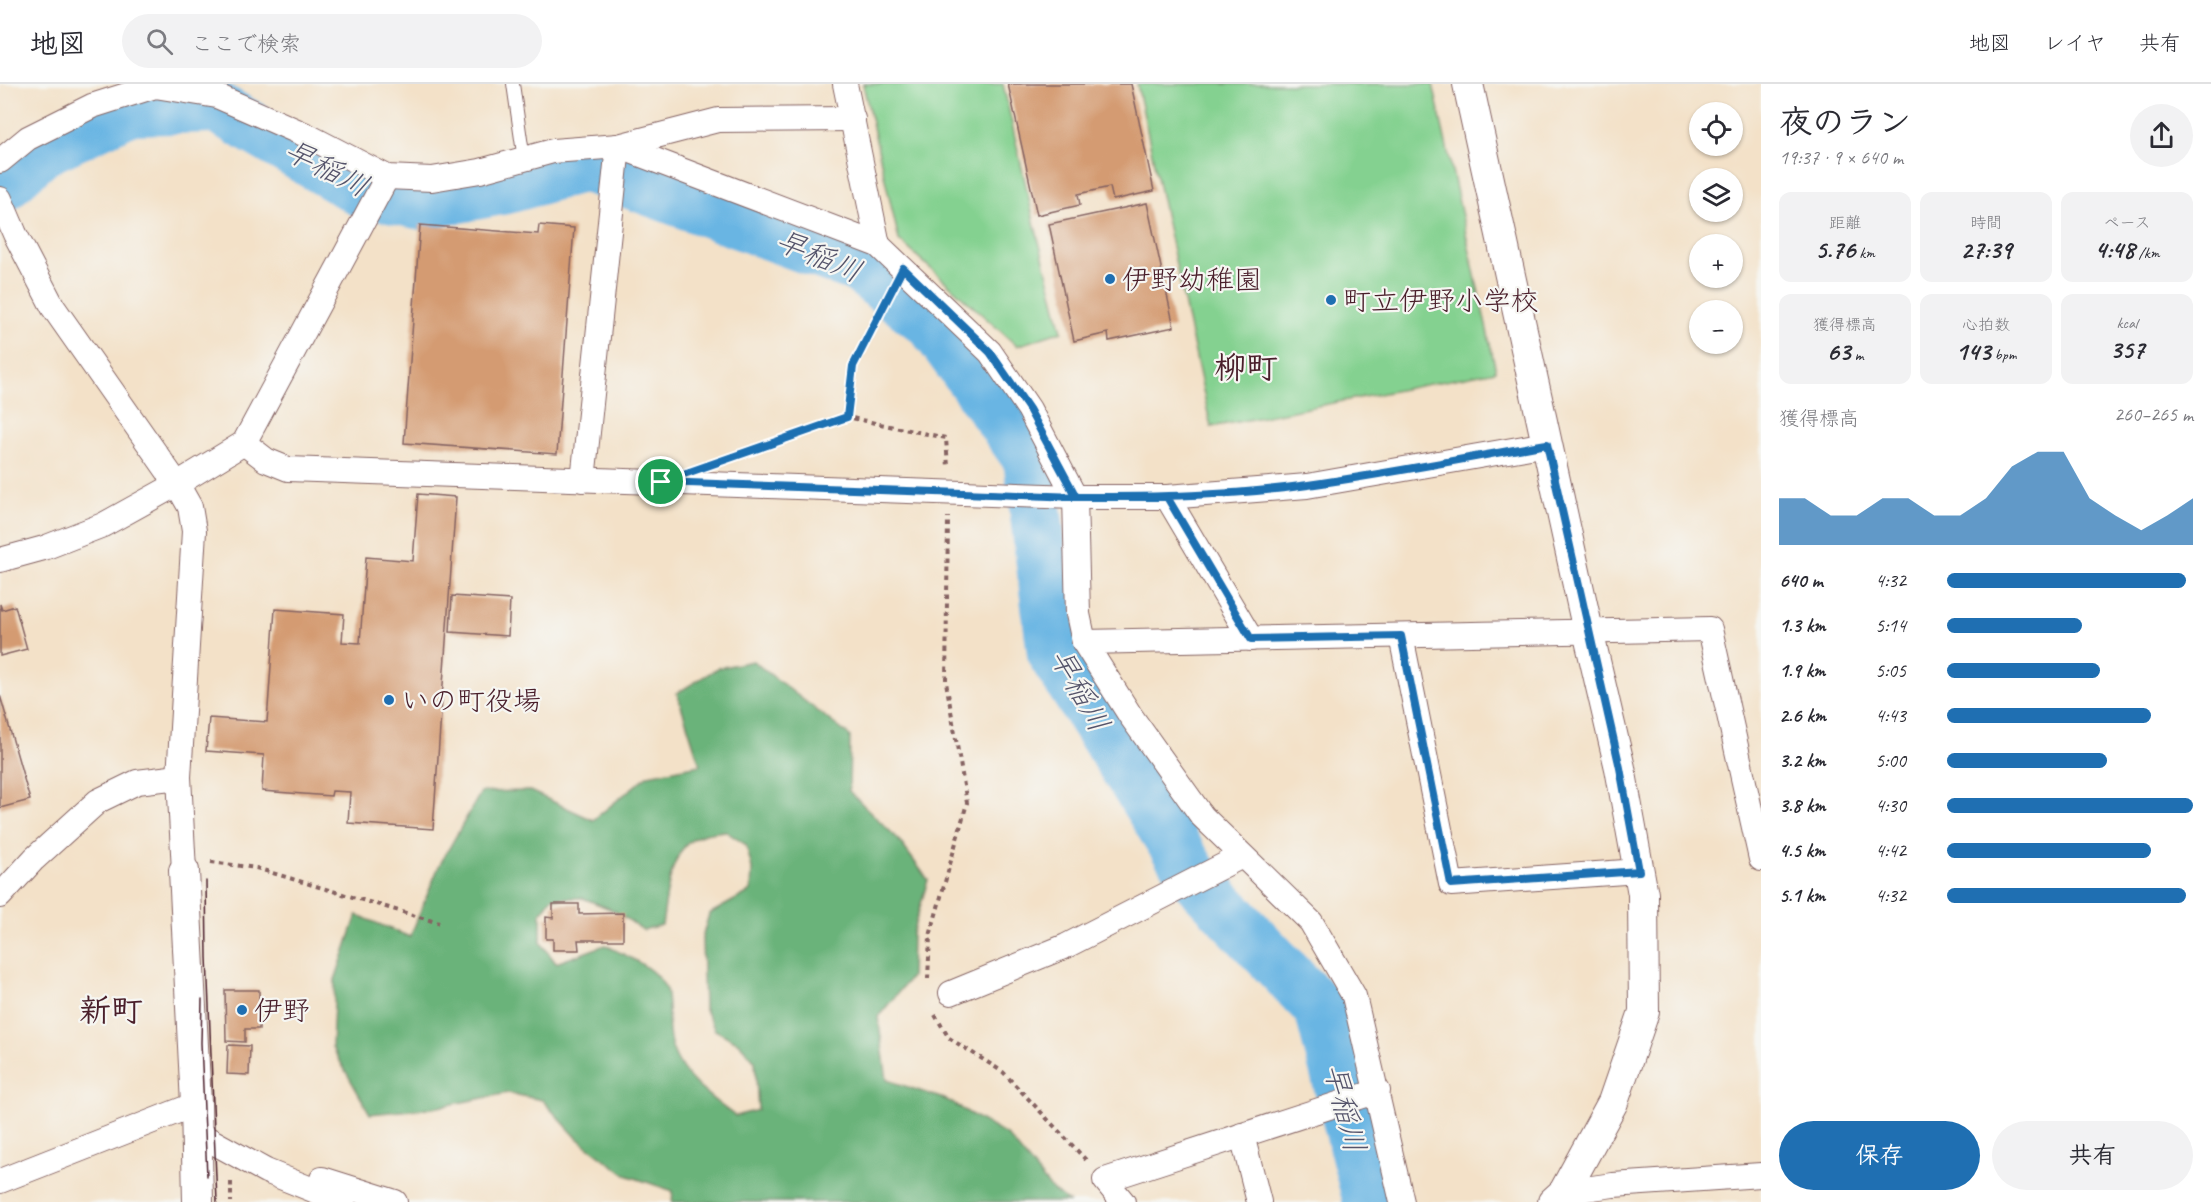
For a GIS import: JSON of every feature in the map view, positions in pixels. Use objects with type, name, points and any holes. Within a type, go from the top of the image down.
[{"type":"street","points":[[845,84],[878,245]]},
{"type":"street","points":[[1468,84],[1620,768],[1643,894],[1644,1012],[1613,1102],[1559,1197]]},
{"type":"street","points":[[0,161],[28,138],[92,106],[155,86],[216,90],[387,177],[432,179],[480,171],[553,151],[618,146],[718,120],[853,119]]},
{"type":"street","points":[[618,146],[878,245],[990,352],[1029,409],[1076,497],[1078,614],[1084,642],[1130,715],[1202,816],[1311,922],[1354,996],[1378,1091],[1402,1202]]},
{"type":"street","points":[[583,480],[618,146]]},
{"type":"street","points":[[0,560],[44,549],[103,525],[244,443],[387,177]]},
{"type":"street","points":[[0,199],[15,234],[53,307],[177,484],[190,507],[194,531],[179,777],[198,1202]]},
{"type":"street","points":[[244,443],[266,460],[288,469],[1076,497],[1167,497],[1307,486],[1547,444]]},
{"type":"street","points":[[1167,497],[1251,639]]},
{"type":"street","points":[[1084,642],[1710,629],[1761,859]]},
{"type":"street","points":[[1401,636],[1451,884],[1639,871]]},
{"type":"street","points":[[0,896],[34,859],[98,801],[137,782],[179,777]]},
{"type":"street","points":[[951,993],[1066,946],[1242,856]]},
{"type":"street","points":[[1123,1202],[1105,1180],[1378,1091]]},
{"type":"street","points":[[196,1119],[266,1172],[343,1202]]},
{"type":"street","points":[[0,1181],[196,1119]]},
{"type":"street","points":[[1242,1135],[1259,1202]]},
{"type":"street","points":[[266,1172],[324,1179],[395,1202]]},
{"type":"street","points":[[1559,1197],[1613,1185],[1761,1175]]},
{"type":"lane","points":[[513,84],[524,160]]},
{"type":"path","points":[[847,417],[853,366],[903,268]]},
{"type":"path","points":[[727,459],[847,417],[946,438],[949,492],[946,682],[967,802],[930,936],[928,981]]},
{"type":"path","points":[[183,865],[256,868],[439,923]]},
{"type":"path","points":[[933,1012],[949,1038],[1003,1072],[1105,1180]]},
{"type":"green space","points":[[863,84],[1003,84],[1035,226],[1062,331],[1017,346],[899,240]]},
{"type":"green space","name":"町立伊野小学校","points":[[1137,84],[1433,84],[1496,371],[1211,427]]},
{"type":"green space","points":[[753,661],[850,736],[849,791],[898,839],[928,880],[912,934],[911,977],[878,1017],[887,1080],[947,1100],[1008,1136],[1052,1190],[1069,1202],[672,1202],[673,1191],[626,1175],[578,1139],[542,1100],[508,1093],[433,1108],[370,1114],[332,1047],[335,980],[357,915],[410,937],[439,866],[481,792],[530,791],[593,820],[648,775],[700,765],[677,693],[718,668]],"holes":[[[725,831],[746,845],[752,868],[751,891],[709,914],[702,938],[704,1008],[715,1030],[739,1043],[755,1061],[758,1110],[735,1116],[702,1090],[677,1059],[669,1032],[665,987],[654,973],[605,945],[556,963],[541,943],[541,913],[552,898],[583,898],[615,911],[643,930],[662,925],[668,886],[676,860],[691,841],[705,834]]]},
{"type":"building","points":[[1008,84],[1131,84],[1154,191],[1113,200],[1110,187],[1078,194],[1080,205],[1037,215]]},
{"type":"building","points":[[1147,203],[1174,327],[1109,341],[1108,333],[1074,341],[1049,224]]},
{"type":"building","points":[[420,225],[538,234],[539,225],[574,228],[557,454],[404,443]]},
{"type":"building","points":[[418,494],[456,497],[433,829],[348,823],[350,792],[332,791],[331,796],[262,791],[264,755],[206,751],[209,718],[267,722],[275,609],[344,614],[342,642],[360,643],[366,557],[413,561]]},
{"type":"building","points":[[452,596],[510,600],[508,636],[450,632]]},
{"type":"building","points":[[0,604],[2,610],[15,606],[27,649],[0,656]]},
{"type":"building","points":[[0,695],[30,800],[0,808]]},
{"type":"building","points":[[553,904],[579,904],[579,914],[623,913],[623,940],[578,940],[579,950],[553,950],[553,939],[546,939],[546,917],[553,918]]},
{"type":"building","name":"伊野","points":[[225,990],[259,990],[259,1029],[245,1029],[245,1042],[226,1041]]},
{"type":"building","points":[[228,1045],[250,1046],[249,1075],[227,1074]]},
{"type":"waterway","name":"早稲川","points":[[0,189],[42,151],[131,109],[216,107],[361,191],[422,204],[507,188],[585,166],[858,267],[932,324],[1029,459],[1053,654],[1195,878],[1320,1009],[1369,1202]]},
{"type":"tram line","points":[[206,881],[217,1202]]},
{"type":"tram line","points":[[202,999],[201,1043],[207,1176]]},
{"type":"place","name":"伊野幼稚園","points":[[1110,279]]},
{"type":"place","name":"町立伊野小学校","points":[[1331,300]]},
{"type":"place","name":"いの町役場","points":[[389,700]]},
{"type":"place","name":"伊野","points":[[242,1010]]},
{"type":"district","name":"柳町","points":[[1246,367]]},
{"type":"district","name":"新町","points":[[111,1010]]},
{"type":"route","points":[[661,482],[847,417],[853,366],[903,268],[990,352],[1029,409],[1076,497],[1121,497],[1167,497],[1307,486],[1547,444],[1620,768],[1639,871],[1451,884],[1401,636],[1251,639],[1167,497],[1076,497],[661,482]]}]
